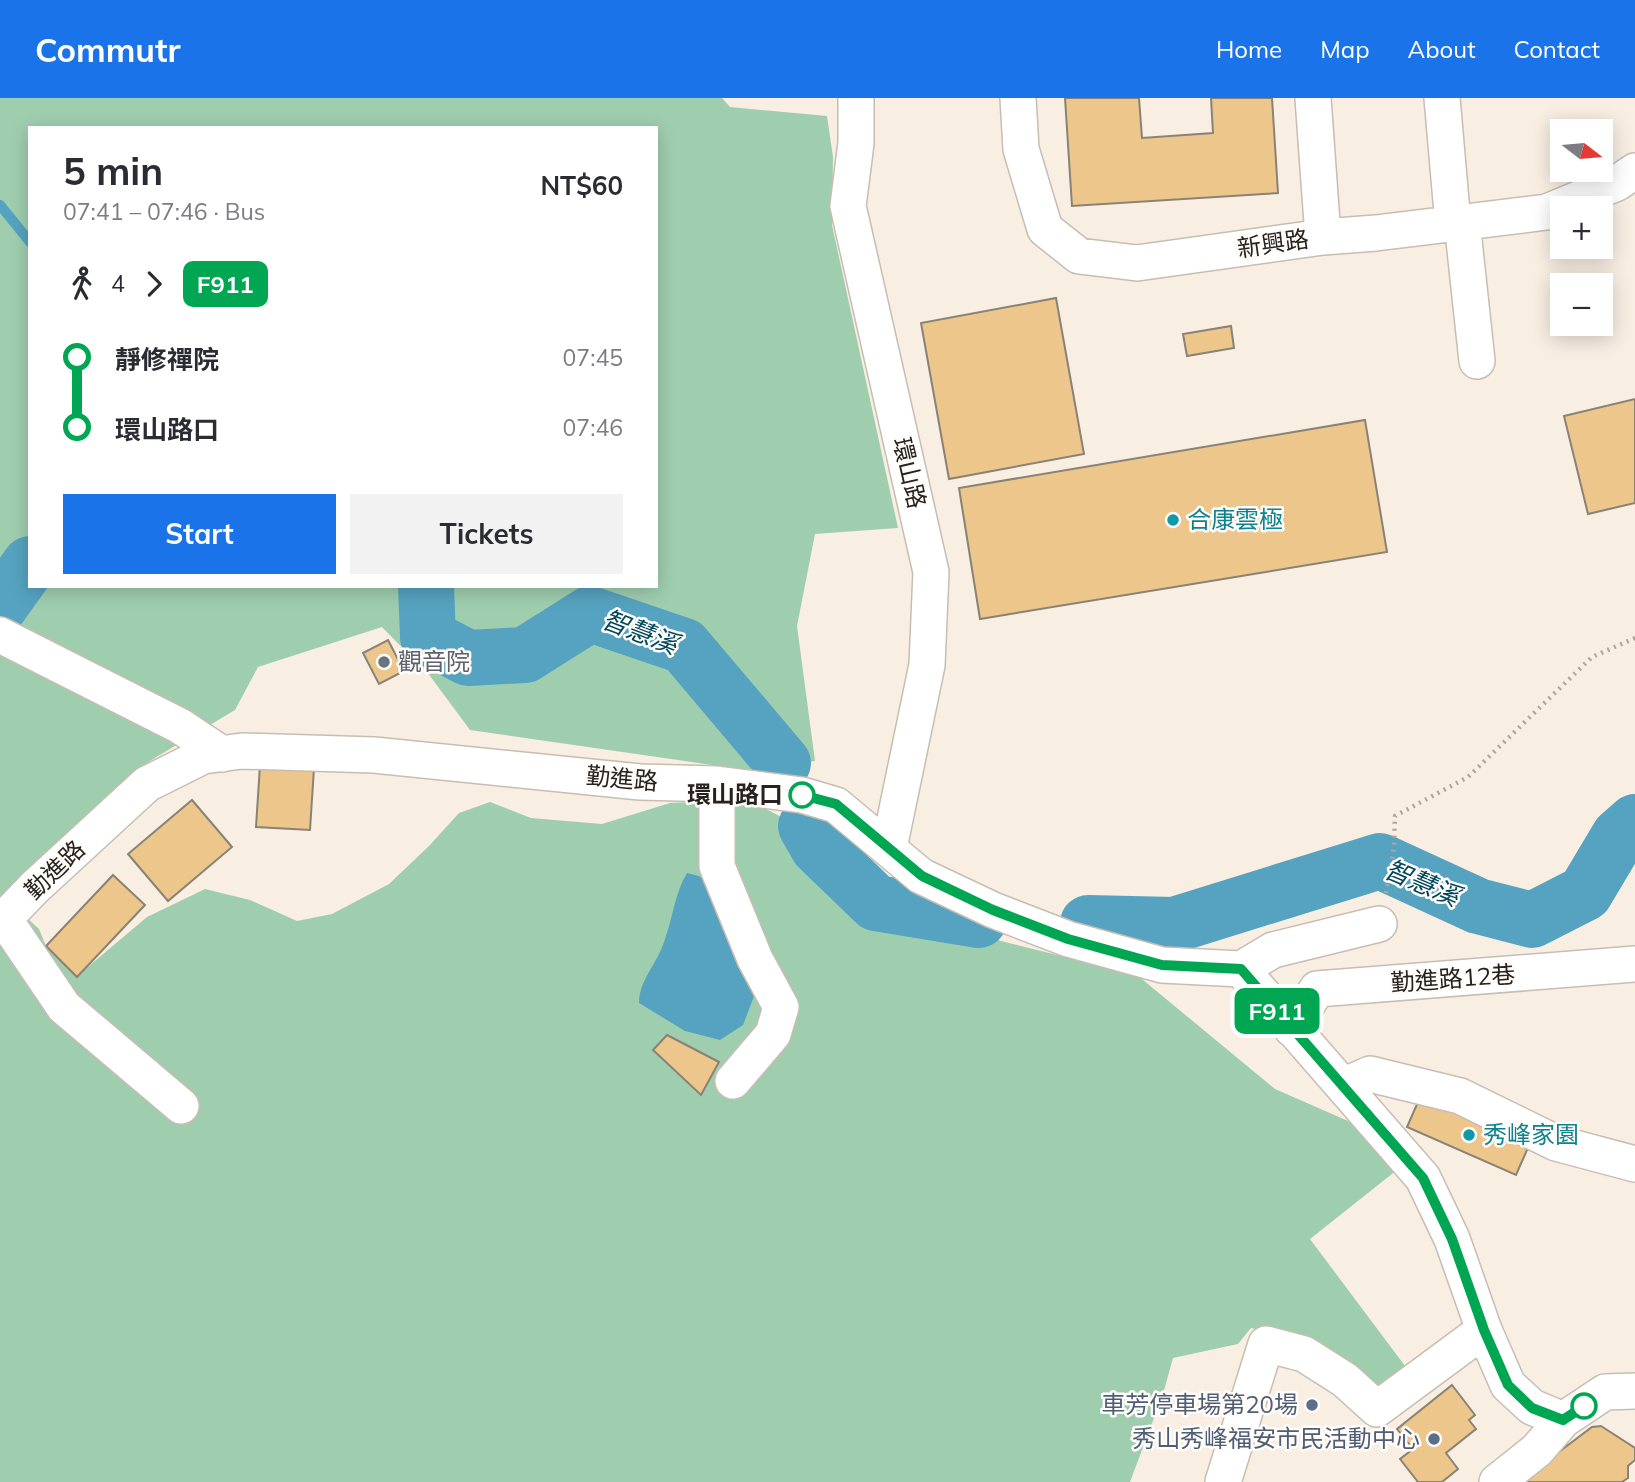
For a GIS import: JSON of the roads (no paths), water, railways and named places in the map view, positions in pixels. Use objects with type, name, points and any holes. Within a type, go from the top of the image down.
[{"type":"street","name":"環山路","points":[[856,98],[856,144],[848,206],[931,572],[927,665],[889,848]]},
{"type":"street","name":"新興路","points":[[1018,98],[1021,149],[1045,229],[1079,256],[1137,263],[1323,237],[1547,212],[1617,183],[1635,171]]},
{"type":"street","points":[[1313,98],[1323,237]]},
{"type":"street","points":[[1442,98],[1477,361]]},
{"type":"street","points":[[0,635],[180,726],[222,754]]},
{"type":"street","name":"勤進路","points":[[3,922],[35,887],[147,784],[203,756],[242,751],[374,755],[640,782],[717,784],[802,795],[836,804],[922,876],[993,910],[1068,939],[1162,965],[1241,969]]},
{"type":"street","points":[[717,784],[717,866],[755,959],[781,1007],[773,1034],[733,1081]]},
{"type":"street","points":[[3,922],[64,1007],[181,1106]]},
{"type":"street","points":[[1379,924],[1273,950],[1241,969],[1423,1178],[1452,1239],[1484,1330],[1508,1385],[1532,1408],[1563,1420]]},
{"type":"street","name":"勤進路12巷","points":[[1292,1029],[1317,989],[1635,964]]},
{"type":"street","points":[[1343,1086],[1370,1074],[1460,1096],[1556,1143],[1635,1164]]},
{"type":"street","points":[[1223,1482],[1266,1344],[1304,1354],[1345,1380],[1377,1409],[1484,1330]]},
{"type":"street","points":[[1497,1482],[1537,1450],[1563,1420],[1605,1392],[1635,1391]]},
{"type":"water","points":[[687,873],[699,876],[710,885],[756,991],[743,1025],[720,1040],[685,1031],[639,1003],[642,987],[661,950],[679,890]]},
{"type":"waterway","points":[[0,205],[28,240]]},
{"type":"waterway","name":"智慧溪","points":[[0,606],[28,567]]},
{"type":"waterway","name":"智慧溪","points":[[426,588],[428,637],[468,658],[525,655],[590,614],[684,646],[783,763]]},
{"type":"waterway","name":"智慧溪","points":[[1088,923],[1174,925],[1380,861],[1478,906],[1532,920],[1585,893],[1619,836],[1635,822]]},
{"type":"waterway","name":"智慧溪","points":[[806,826],[818,847],[876,903],[979,920]]},
{"type":"place","name":"合康雲極","points":[[1173,520]]},
{"type":"place","name":"觀音院","points":[[384,662]]},
{"type":"place","name":"環山路口","points":[[802,795]]},
{"type":"place","name":"秀峰家園","points":[[1469,1135]]},
{"type":"place","name":"車芳停車場第20場","points":[[1312,1405]]},
{"type":"place","name":"秀山秀峰福安市民活動中心","points":[[1434,1439]]}]
